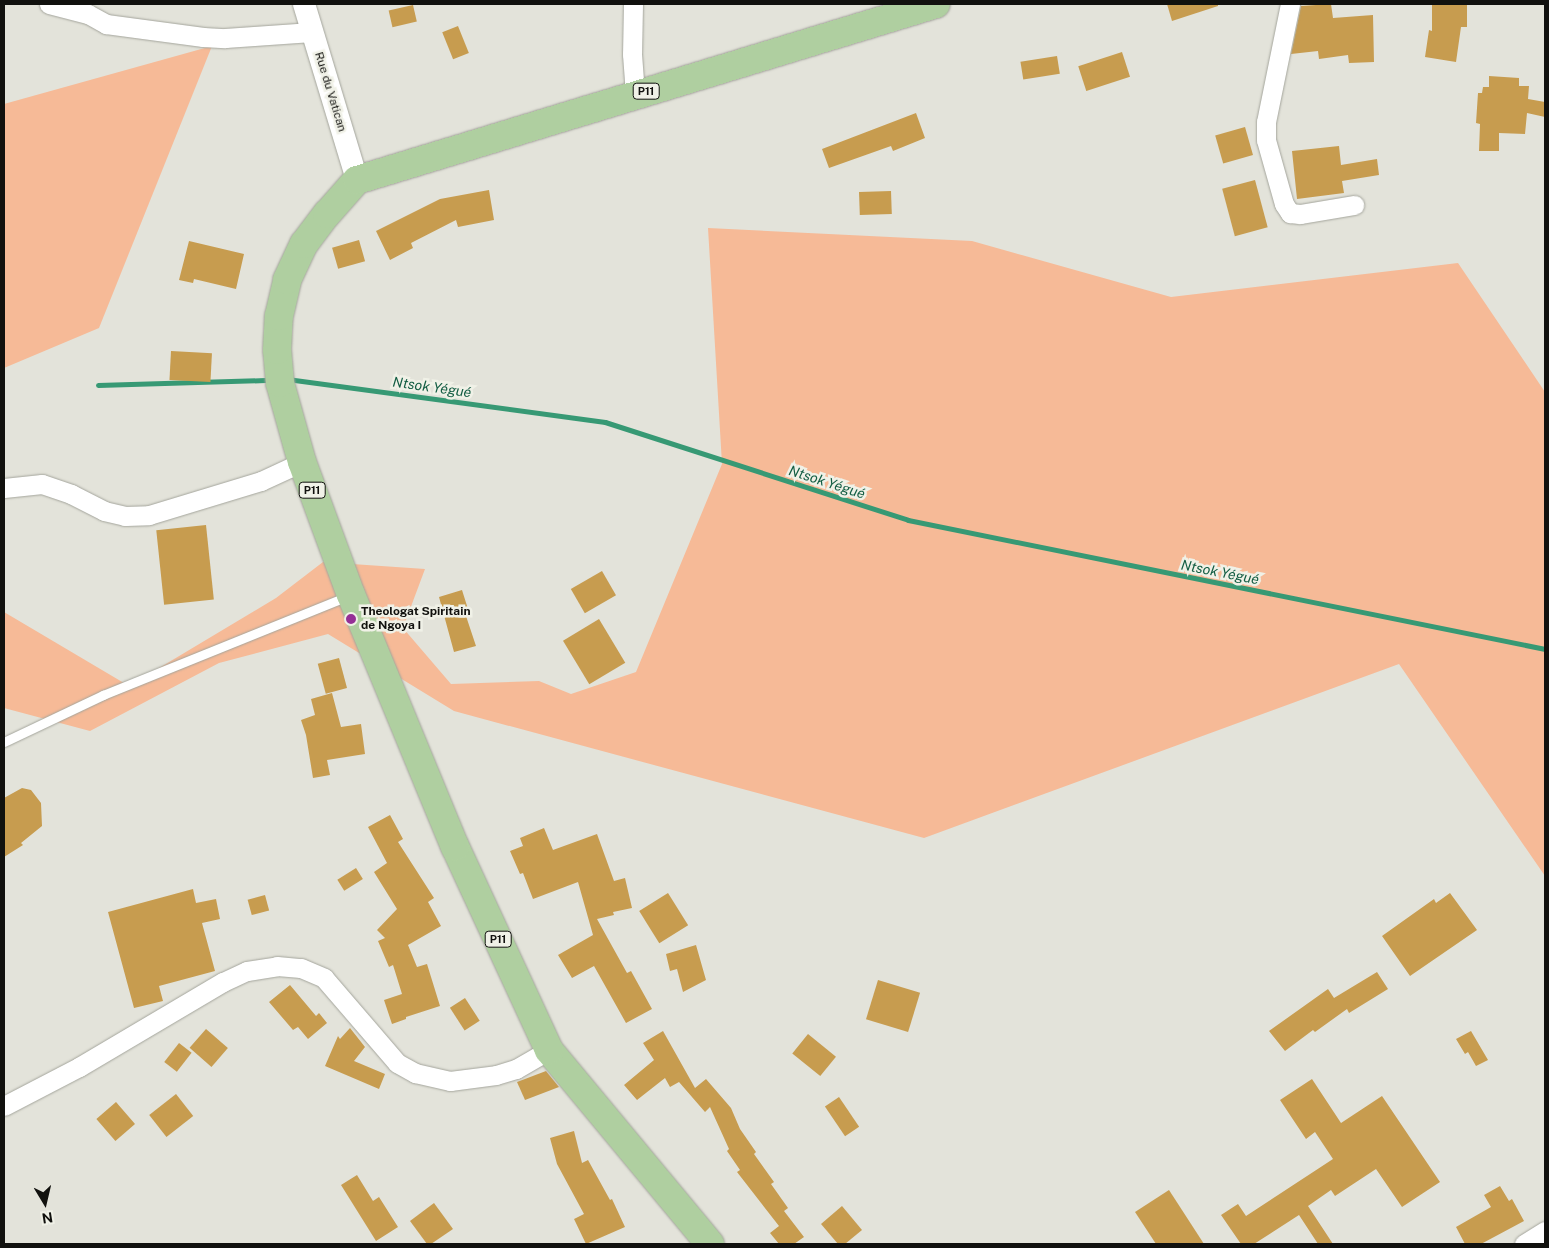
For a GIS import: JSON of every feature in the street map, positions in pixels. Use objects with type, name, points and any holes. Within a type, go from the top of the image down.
[{"type":"main road","name":"P11","points":[[710,1244],[549,1050],[455,847],[351,595],[302,462],[280,383],[277,350],[279,316],[287,280],[304,244],[357,180],[936,4]]},
{"type":"street","points":[[49,4],[88,14],[106,24],[203,37],[225,38],[312,32]]},
{"type":"street","name":"Rue du Vatican","points":[[304,4],[357,180]]},
{"type":"street","points":[[633,4],[632,54],[635,94]]},
{"type":"street","points":[[1290,4],[1266,122],[1266,140],[1284,204],[1290,213],[1300,214],[1354,205]]},
{"type":"street","points":[[4,488],[42,484],[71,494],[104,511],[125,516],[149,515],[262,481],[302,462]]},
{"type":"street","points":[[4,1106],[79,1067],[223,982],[247,971],[277,966],[301,968],[324,978],[397,1063],[415,1073],[450,1081],[496,1075],[516,1069],[549,1050]]},
{"type":"street","points":[[1524,1244],[1545,1230]]},
{"type":"lane","points":[[4,742],[103,695],[351,595]]},
{"type":"shaded area","points":[[212,46],[99,328],[4,368],[4,104]]},
{"type":"shaded area","points":[[708,228],[972,241],[1171,297],[1458,263],[1545,392],[1545,876],[1399,664],[924,838],[454,711],[328,634],[219,663],[90,731],[4,708],[4,612],[129,686],[276,598],[323,562],[425,569],[403,628],[451,684],[539,681],[571,694],[636,672],[722,464]]},
{"type":"building","points":[[1167,4],[1218,4],[1218,6],[1172,21]]},
{"type":"building","points":[[1331,4],[1333,18],[1373,15],[1374,62],[1349,63],[1348,55],[1319,59],[1318,51],[1291,54],[1301,6]]},
{"type":"building","points":[[1432,4],[1467,4],[1467,27],[1461,27],[1456,62],[1425,57],[1429,30],[1432,31]]},
{"type":"building","points":[[413,5],[417,22],[392,27],[389,11]]},
{"type":"building","points":[[458,26],[469,53],[453,59],[442,32]]},
{"type":"building","points":[[1122,52],[1130,77],[1086,91],[1078,66]]},
{"type":"building","points":[[1057,56],[1060,74],[1023,80],[1020,62]]},
{"type":"building","points":[[1489,76],[1519,78],[1519,86],[1529,86],[1528,99],[1545,102],[1545,117],[1527,113],[1525,134],[1499,133],[1499,151],[1479,151],[1480,124],[1476,123],[1478,93],[1482,93],[1483,87],[1489,87]]},
{"type":"building","points":[[916,113],[925,138],[893,151],[891,146],[829,168],[822,149]]},
{"type":"building","points":[[1245,127],[1253,155],[1223,163],[1215,136]]},
{"type":"building","points":[[1339,146],[1341,165],[1377,159],[1379,175],[1342,181],[1344,193],[1297,199],[1292,151]]},
{"type":"building","points":[[1255,180],[1268,227],[1235,236],[1222,189]]},
{"type":"building","points":[[489,190],[494,220],[458,227],[456,220],[411,243],[413,248],[390,260],[376,231],[440,199]]},
{"type":"building","points":[[891,191],[892,214],[860,215],[859,192]]},
{"type":"building","points":[[359,240],[365,261],[338,269],[332,248]]},
{"type":"building","points":[[189,241],[244,254],[236,289],[194,279],[193,283],[179,280]]},
{"type":"building","points":[[171,351],[212,353],[210,382],[169,380]]},
{"type":"building","points":[[206,525],[214,600],[164,605],[156,530]]},
{"type":"building","points":[[602,571],[616,595],[585,613],[571,589]]},
{"type":"building","points":[[462,590],[468,609],[464,610],[476,646],[454,652],[439,597]]},
{"type":"building","points":[[599,619],[625,663],[589,684],[563,641]]},
{"type":"building","points":[[339,658],[347,688],[326,694],[318,664]]},
{"type":"building","points":[[332,693],[341,727],[361,724],[365,754],[327,760],[330,775],[313,778],[306,735],[301,720],[315,715],[311,699]]},
{"type":"building","points":[[22,788],[31,790],[41,803],[42,826],[21,843],[23,845],[4,857],[4,798]]},
{"type":"building","points":[[390,815],[403,839],[398,842],[434,898],[428,902],[441,926],[408,945],[417,967],[427,964],[440,1006],[406,1017],[406,1019],[392,1024],[384,1000],[402,994],[393,965],[389,967],[378,941],[385,938],[377,930],[397,909],[374,872],[387,863],[368,827]]},
{"type":"building","points":[[544,828],[553,850],[597,834],[614,881],[625,878],[632,908],[613,912],[614,915],[597,919],[627,973],[631,971],[652,1009],[626,1023],[594,966],[572,978],[558,955],[593,935],[578,882],[533,899],[523,873],[520,874],[510,851],[523,846],[520,838]]},
{"type":"building","points":[[356,868],[363,879],[344,891],[337,880]]},
{"type":"building","points":[[193,889],[196,903],[216,899],[220,919],[202,923],[215,971],[159,986],[163,1001],[134,1008],[108,912]]},
{"type":"building","points":[[668,893],[688,925],[659,943],[639,911]]},
{"type":"building","points":[[1450,893],[1477,930],[1410,976],[1382,936],[1434,899],[1436,903]]},
{"type":"building","points":[[265,895],[269,910],[252,915],[248,900]]},
{"type":"building","points":[[696,945],[706,980],[683,992],[677,969],[670,971],[666,954]]},
{"type":"building","points":[[1377,972],[1388,989],[1349,1013],[1347,1009],[1315,1032],[1313,1030],[1285,1051],[1269,1031],[1328,989],[1334,998]]},
{"type":"building","points":[[878,980],[920,993],[908,1032],[866,1019]]},
{"type":"building","points":[[290,985],[316,1016],[319,1013],[327,1023],[308,1039],[298,1027],[293,1030],[269,1002]]},
{"type":"building","points":[[465,998],[480,1021],[465,1030],[450,1008]]},
{"type":"building","points":[[350,1028],[365,1047],[354,1061],[385,1074],[379,1089],[325,1066],[338,1036],[340,1039]]},
{"type":"building","points":[[206,1029],[228,1048],[211,1067],[190,1048]]},
{"type":"building","points":[[663,1031],[695,1088],[706,1079],[731,1108],[740,1129],[756,1152],[754,1154],[774,1182],[771,1184],[788,1208],[784,1211],[804,1237],[794,1244],[779,1244],[770,1233],[779,1226],[737,1172],[740,1170],[727,1151],[729,1149],[710,1107],[705,1112],[679,1082],[670,1087],[665,1078],[637,1100],[624,1085],[654,1060],[643,1043]]},
{"type":"building","points":[[1471,1031],[1488,1060],[1476,1066],[1468,1052],[1465,1054],[1456,1039]]},
{"type":"building","points":[[808,1034],[836,1057],[820,1076],[792,1053]]},
{"type":"building","points":[[179,1043],[192,1053],[177,1072],[164,1062]]},
{"type":"building","points":[[546,1071],[559,1087],[525,1100],[517,1082]]},
{"type":"building","points":[[1312,1079],[1341,1123],[1382,1096],[1440,1182],[1402,1207],[1376,1169],[1335,1196],[1331,1190],[1308,1206],[1333,1244],[1318,1244],[1299,1215],[1254,1244],[1241,1244],[1221,1215],[1238,1204],[1246,1216],[1333,1159],[1315,1132],[1306,1139],[1280,1100]]},
{"type":"building","points":[[176,1094],[193,1116],[166,1137],[149,1115]]},
{"type":"building","points":[[839,1097],[859,1127],[845,1136],[825,1107]]},
{"type":"building","points":[[116,1102],[135,1124],[115,1141],[96,1119]]},
{"type":"building","points":[[574,1131],[582,1163],[588,1160],[610,1200],[612,1199],[625,1227],[586,1244],[574,1219],[584,1214],[557,1164],[550,1138]]},
{"type":"building","points":[[357,1175],[373,1201],[379,1197],[398,1227],[376,1241],[341,1185]]},
{"type":"building","points":[[1500,1186],[1509,1201],[1512,1199],[1524,1221],[1481,1244],[1465,1244],[1456,1227],[1491,1207],[1484,1195]]},
{"type":"building","points":[[1169,1190],[1204,1244],[1156,1244],[1135,1212]]},
{"type":"building","points":[[434,1203],[453,1229],[431,1244],[427,1244],[410,1221]]},
{"type":"building","points":[[842,1206],[862,1230],[845,1244],[838,1244],[821,1224]]},
{"type":"waterway","name":"Ntsok Yégué","points":[[287,379],[605,422],[908,520],[1545,649]]},
{"type":"waterway","name":"Ntsok Yégué","points":[[98,385],[271,380]]},
{"type":"place","name":"Theologat Spiritain de Ngoya I","points":[[351,619]]}]
